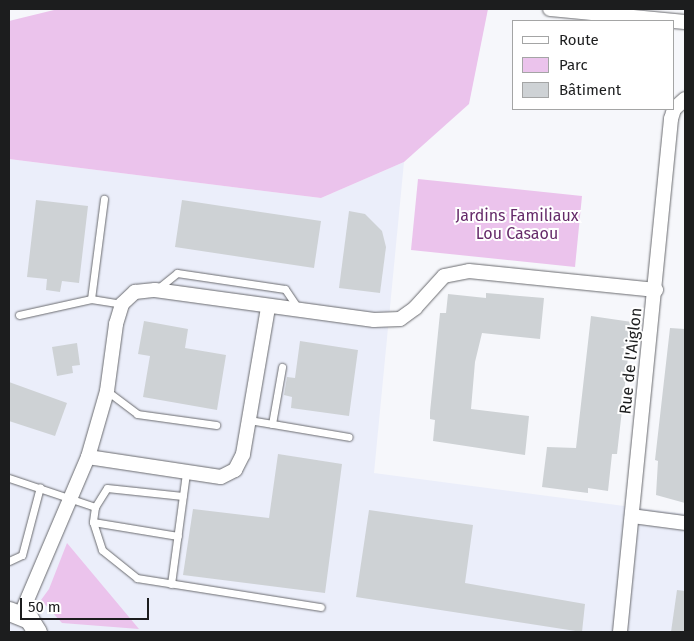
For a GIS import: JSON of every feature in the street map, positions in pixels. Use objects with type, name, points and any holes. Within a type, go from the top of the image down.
[{"type":"main road","points":[[15,612],[29,620],[37,632]]},
{"type":"street","points":[[550,9],[664,20]]},
{"type":"street","name":"Rue de l'Aiglon","points":[[620,632],[656,290],[671,119],[674,110],[685,98]]},
{"type":"street","points":[[15,612],[71,498],[88,457],[107,392],[116,324],[122,304],[135,292],[155,290],[268,307],[374,320],[400,319],[415,308],[444,276],[469,271],[656,290]]},
{"type":"street","points":[[88,457],[221,478],[235,470],[243,454],[268,307]]},
{"type":"street","points":[[632,516],[685,523]]},
{"type":"lane","points":[[91,299],[104,199]]},
{"type":"lane","points":[[155,290],[177,273],[285,289],[300,311]]},
{"type":"lane","points":[[19,316],[91,299],[122,304]]},
{"type":"lane","points":[[272,424],[282,367]]},
{"type":"lane","points":[[107,392],[136,414],[216,425]]},
{"type":"lane","points":[[249,420],[349,437]]},
{"type":"lane","points":[[170,584],[186,473]]},
{"type":"lane","points":[[9,478],[95,507]]},
{"type":"lane","points":[[9,561],[22,555],[40,488]]},
{"type":"lane","points":[[183,496],[107,488],[95,507],[93,522],[102,550],[136,578],[320,607]]},
{"type":"lane","points":[[93,522],[178,536]]},
{"type":"shaded area","points":[[9,159],[321,198],[404,162],[374,473],[685,514],[685,632],[9,632]]},
{"type":"green space","points":[[58,9],[488,9],[469,104],[404,162],[321,198],[9,159],[9,21]]},
{"type":"green space","name":"Jardins Familiaux Lou Casaou","points":[[418,179],[582,196],[575,267],[411,250]]},
{"type":"green space","points":[[67,543],[139,629],[62,623],[41,600],[49,589]]},
{"type":"building","points":[[36,200],[88,206],[79,283],[62,281],[60,292],[46,290],[47,279],[27,277]]},
{"type":"building","points":[[182,200],[321,221],[314,268],[175,247]]},
{"type":"building","points":[[349,211],[365,214],[382,231],[386,247],[380,293],[339,288]]},
{"type":"building","points":[[486,293],[544,298],[540,339],[482,333],[475,362],[471,409],[529,416],[525,455],[433,441],[435,420],[430,419],[430,412],[440,313],[446,313],[448,294],[486,298]]},
{"type":"building","points":[[591,316],[632,322],[617,454],[612,454],[608,491],[588,488],[588,493],[542,487],[547,447],[576,448]]},
{"type":"building","points":[[144,321],[188,329],[185,348],[226,355],[217,410],[143,397],[150,356],[138,354]]},
{"type":"building","points":[[670,328],[685,329],[685,503],[656,495],[658,461],[655,460]]},
{"type":"building","points":[[300,341],[358,350],[349,416],[291,408],[292,397],[284,395],[287,377],[295,378]]},
{"type":"building","points":[[77,343],[80,365],[72,366],[73,373],[57,376],[52,347]]},
{"type":"building","points":[[9,382],[67,403],[55,436],[9,421]]},
{"type":"building","points":[[278,454],[342,464],[325,593],[183,575],[193,509],[269,518]]},
{"type":"building","points":[[369,510],[473,525],[465,583],[585,604],[582,632],[356,597]]},
{"type":"building","points":[[677,590],[685,591],[685,632],[671,632]]}]
